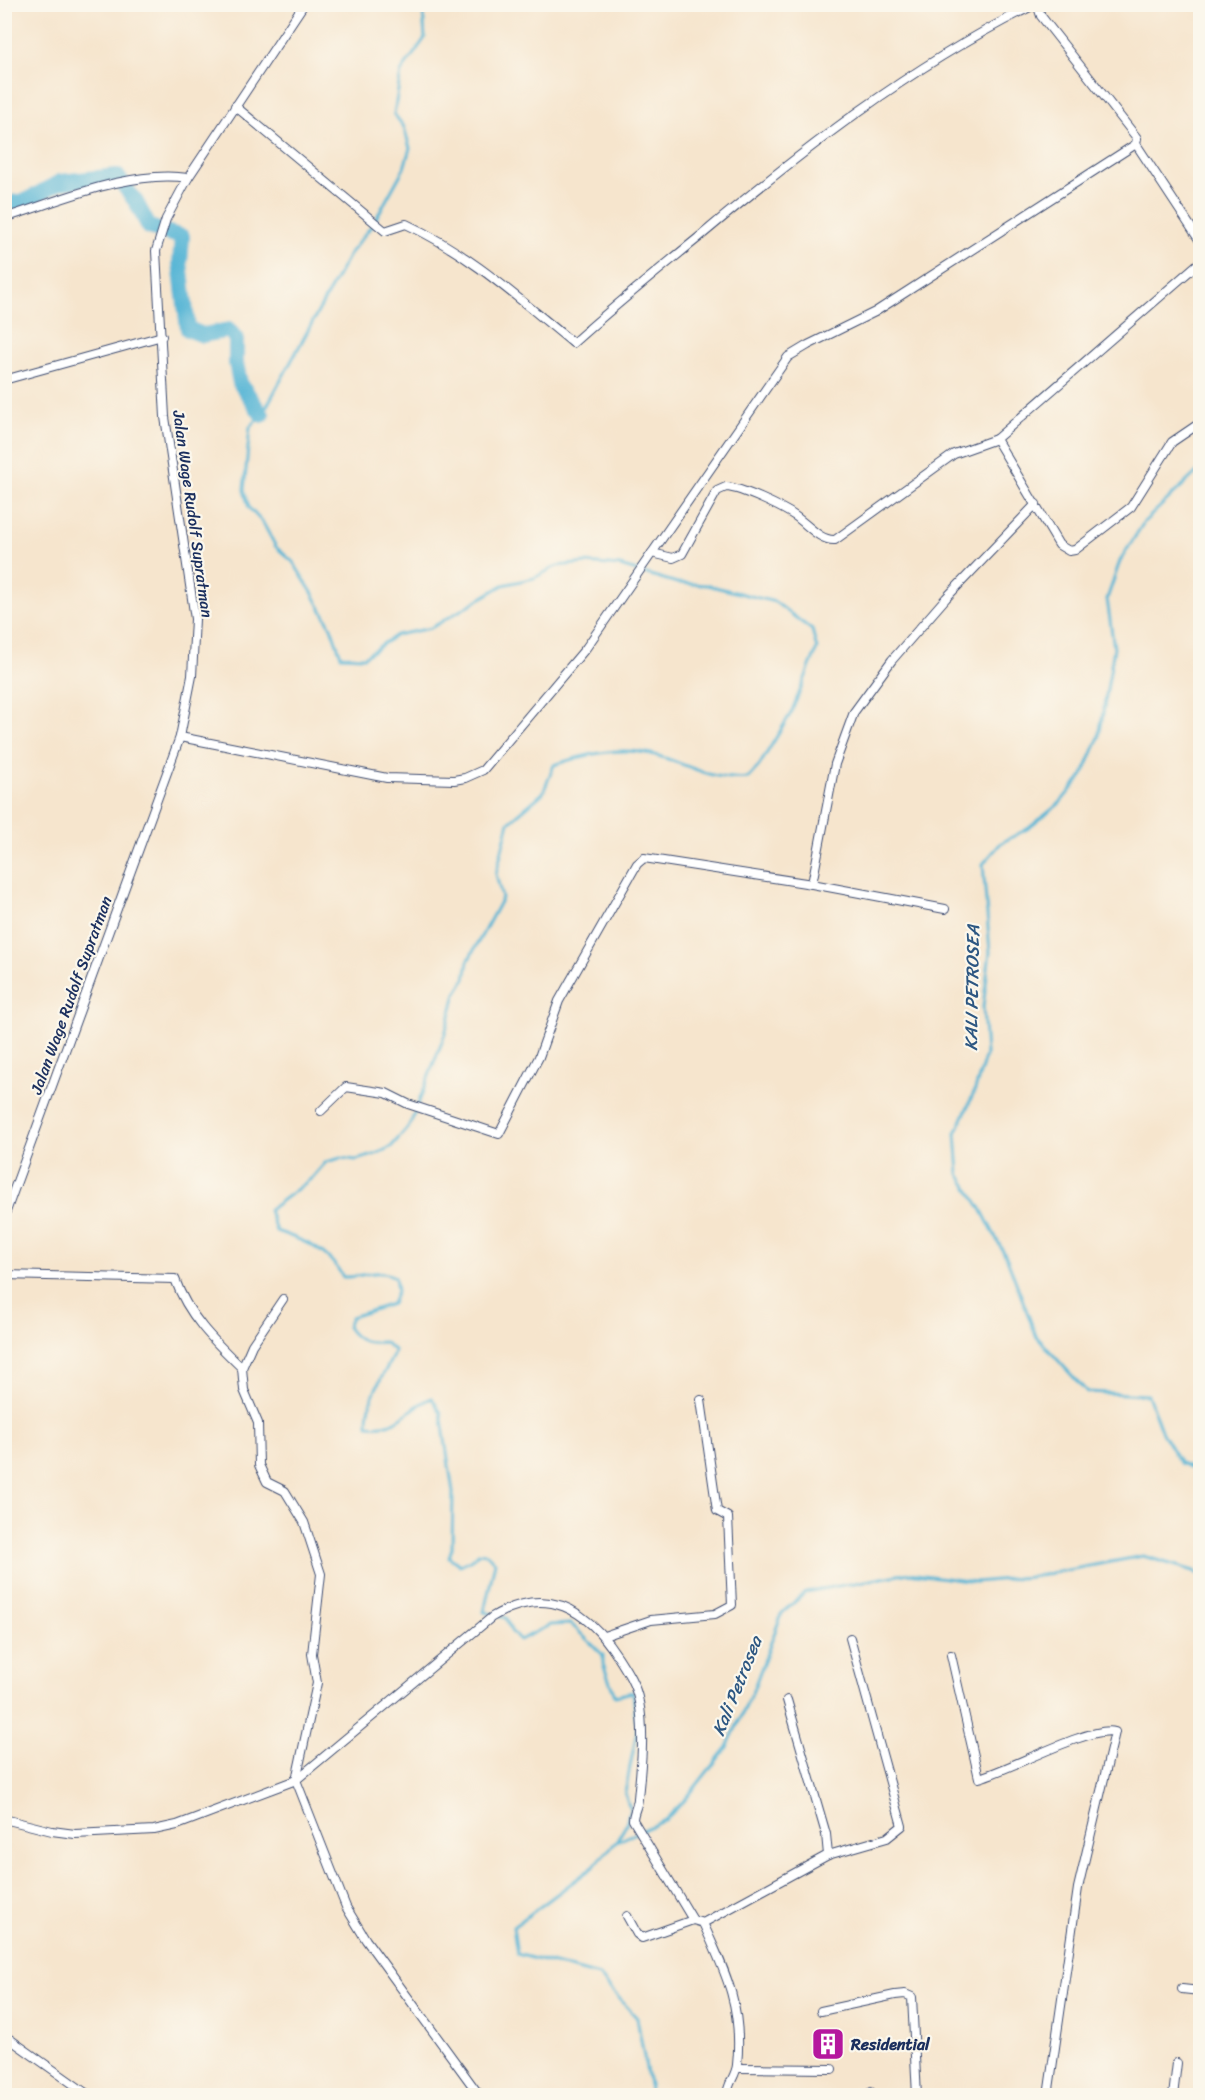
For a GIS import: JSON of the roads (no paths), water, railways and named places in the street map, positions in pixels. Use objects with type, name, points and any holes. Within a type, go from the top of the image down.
[{"type":"street","name":"Jalan Wage Rudolf Supratman","points":[[4,1217],[180,737],[192,676],[195,619],[166,428],[162,336],[155,267],[157,244],[166,219],[188,178],[304,4]]},
{"type":"street","points":[[235,106],[385,231],[406,224],[433,236],[477,264],[573,343],[786,164],[877,96],[971,36],[1035,5],[1041,16],[1137,138],[1136,144],[1200,241]]},
{"type":"street","points":[[180,737],[387,778],[465,778],[483,770],[586,648],[788,357],[875,312],[1136,144]]},
{"type":"street","points":[[4,218],[131,180],[171,175],[188,178]]},
{"type":"street","points":[[650,557],[673,558],[682,554],[717,491],[726,487],[791,514],[817,533],[829,540],[835,540],[954,454],[996,439],[1200,262]]},
{"type":"street","points":[[4,380],[162,336]]},
{"type":"street","points":[[996,439],[1065,551],[1075,550],[1131,507],[1172,442],[1200,423]]},
{"type":"street","points":[[812,884],[835,764],[854,712],[892,660],[946,598],[1036,504]]},
{"type":"street","points":[[321,1111],[346,1087],[386,1093],[408,1104],[499,1134],[539,1058],[559,1001],[636,864],[644,858],[812,884],[945,909]]},
{"type":"street","points":[[4,1275],[175,1279],[191,1312],[210,1337],[242,1368]]},
{"type":"street","points":[[283,1299],[252,1345],[242,1368],[244,1390],[258,1423],[259,1466],[267,1482],[285,1491],[304,1521],[321,1574],[312,1654],[317,1683],[296,1780],[346,1907],[366,1940],[480,2096]]},
{"type":"street","points":[[604,1636],[651,1620],[715,1614],[732,1605],[728,1517],[717,1511],[701,1400]]},
{"type":"street","points":[[4,1819],[52,1831],[75,1834],[154,1830],[177,1825],[296,1780],[492,1617],[502,1611],[525,1605],[550,1603],[568,1607],[583,1615],[604,1636],[632,1679],[640,1703],[638,1801],[633,1816],[634,1823],[693,1920]]},
{"type":"street","points":[[627,1916],[637,1934],[642,1938],[693,1920],[703,1923],[828,1855],[887,1839],[902,1826],[850,1638]]},
{"type":"street","points":[[951,1655],[979,1778],[1037,1756],[1052,1746],[1115,1732],[1078,1888],[1048,2096]]},
{"type":"street","points":[[787,1700],[826,1834],[828,1855]]},
{"type":"street","points":[[703,1923],[731,1984],[736,2019],[737,2068],[727,2087],[727,2096]]},
{"type":"street","points":[[1182,1989],[1200,1991]]},
{"type":"street","points":[[821,2011],[895,1995],[905,1994],[912,1997],[917,2096]]},
{"type":"street","points":[[4,2035],[90,2096]]},
{"type":"street","points":[[1173,2096],[1177,2063]]},
{"type":"street","points":[[737,2068],[832,2069]]},
{"type":"waterway","points":[[425,4],[423,11],[425,38],[401,72],[394,114],[404,127],[410,148],[404,168],[373,224],[350,253],[262,415],[250,427],[244,490],[249,508],[263,523],[276,547],[293,562],[313,594],[331,627],[341,656],[364,657],[396,635],[431,628],[503,585],[534,578],[557,566],[585,563],[620,566],[677,583],[707,585],[775,602],[812,630],[817,649],[791,713],[759,766],[748,778],[735,779],[712,775],[655,755],[629,751],[604,752],[554,765],[543,793],[509,822],[496,874],[502,898],[468,961],[465,979],[456,994],[445,1034],[410,1125],[391,1147],[374,1155],[356,1160],[341,1158],[326,1162],[312,1178],[269,1210],[276,1231],[315,1247],[330,1259],[343,1277],[375,1273],[395,1277],[397,1291],[392,1304],[351,1317],[347,1327],[358,1339],[367,1342],[384,1342],[395,1351],[373,1395],[368,1414],[368,1425],[388,1424],[396,1421],[432,1398],[441,1413],[453,1492],[452,1548],[449,1557],[460,1565],[471,1560],[478,1553],[487,1554],[495,1562],[484,1612],[493,1614]]},
{"type":"waterway","points":[[4,204],[26,201],[60,182],[117,176],[136,202],[149,227],[182,237],[180,263],[188,329],[203,335],[229,330],[236,339],[236,363],[240,383],[262,415]]},
{"type":"waterway","name":"KALI PETROSEA","points":[[1200,469],[1144,522],[1120,561],[1107,599],[1114,648],[1099,737],[1083,775],[1060,803],[1029,828],[1001,843],[983,864],[990,952],[983,1007],[986,1054],[975,1090],[956,1133],[959,1174],[980,1207],[1008,1261],[1036,1336],[1087,1392],[1148,1395],[1162,1433],[1180,1463],[1200,1471]]},
{"type":"waterway","name":"Kali Petrosea","points":[[651,2096],[637,2018],[599,1976],[517,1954],[513,1927],[593,1867],[616,1842],[665,1820],[685,1800],[727,1747],[752,1693],[782,1613],[806,1592],[909,1573],[975,1582],[1030,1577],[1143,1556],[1194,1571],[1200,1576]]},
{"type":"waterway","points":[[499,1616],[506,1618],[511,1631],[520,1640],[550,1625],[571,1624],[603,1655],[603,1664],[615,1696],[633,1692],[637,1731],[625,1793],[630,1809],[626,1825],[616,1842]]},
{"type":"place","name":"Residential","points":[[828,2044]]}]
